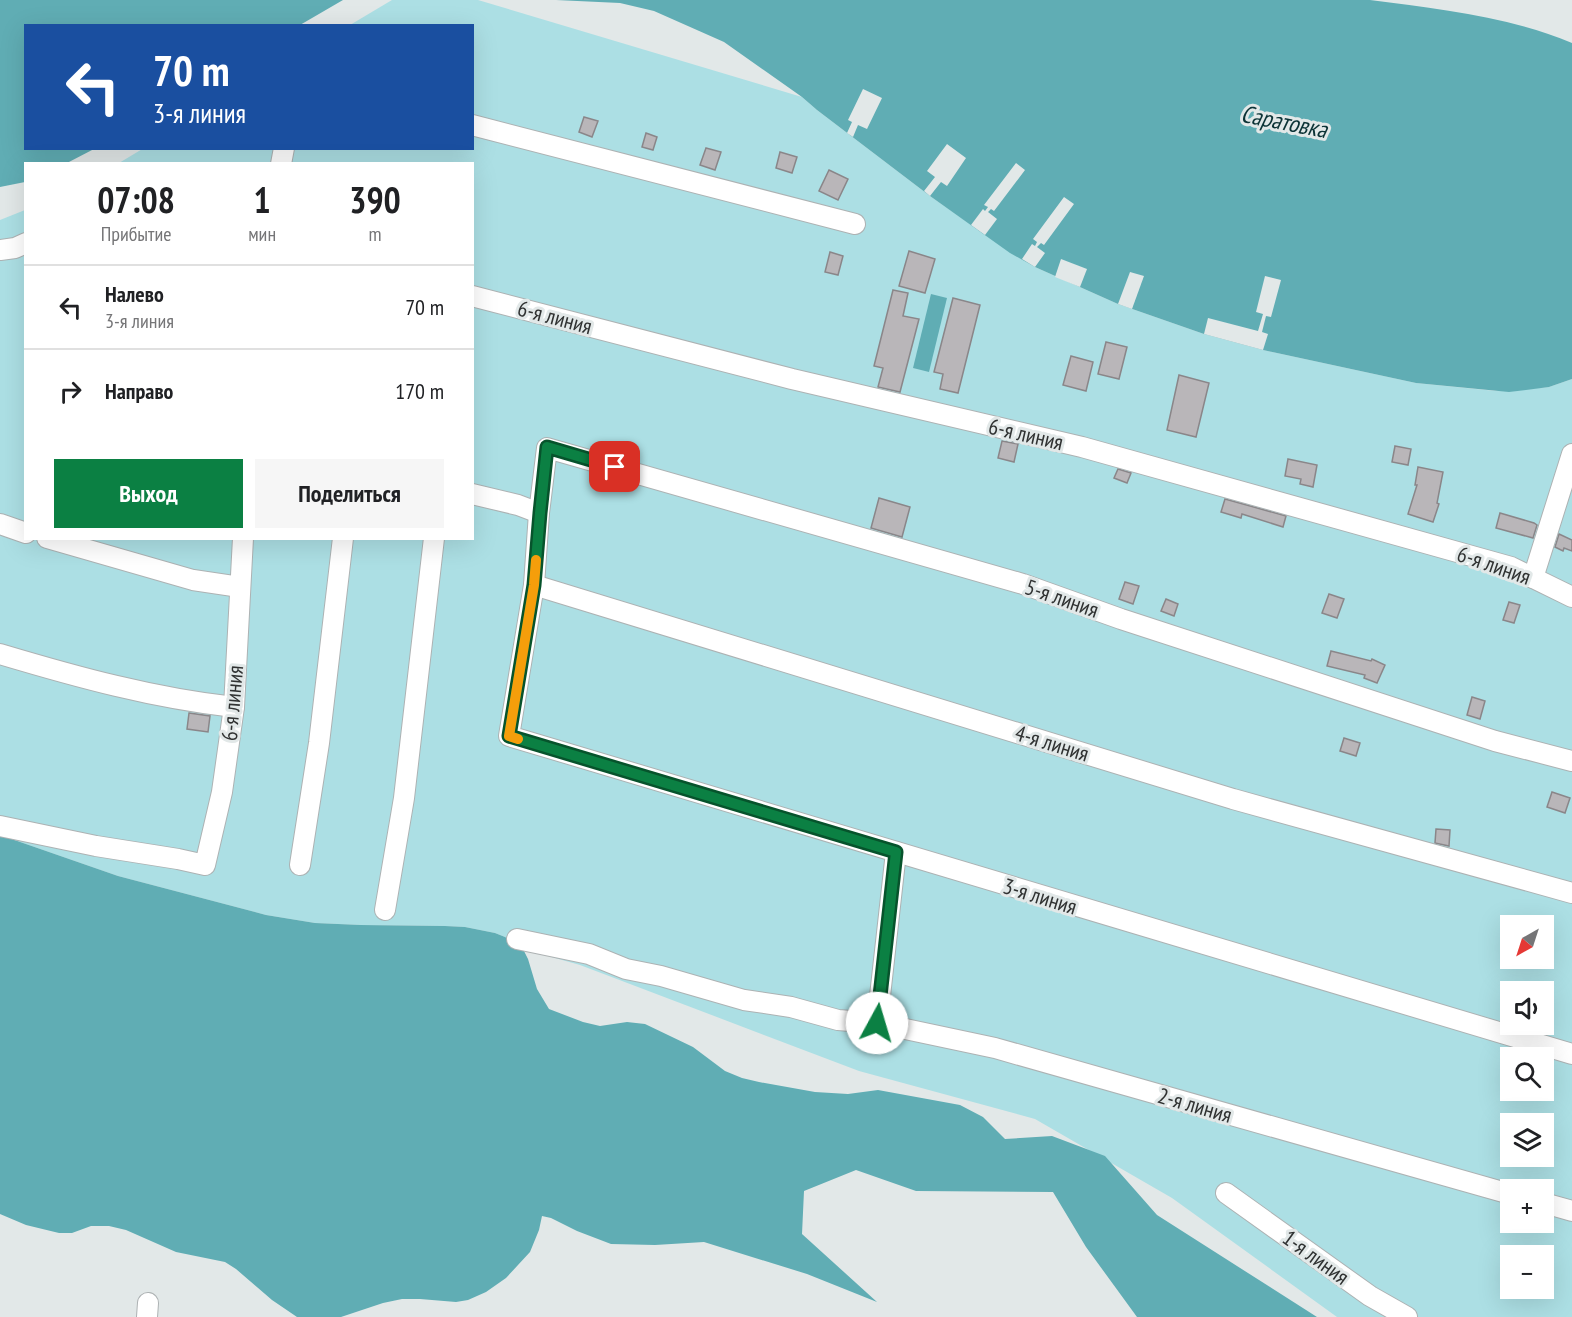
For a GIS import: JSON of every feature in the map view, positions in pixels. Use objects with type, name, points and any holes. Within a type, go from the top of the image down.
[{"type":"lane","points":[[474,126],[855,224]]},
{"type":"lane","points":[[0,250],[24,244]]},
{"type":"lane","name":"6-я линия","points":[[474,297],[792,379],[1082,447],[1511,567],[1572,597]]},
{"type":"lane","name":"5-я линия","points":[[540,513],[547,447],[1023,584],[1121,619],[1484,738],[1572,760]]},
{"type":"lane","points":[[1533,578],[1572,454]]},
{"type":"lane","points":[[474,494],[540,513],[534,585]]},
{"type":"lane","points":[[0,524],[24,532]]},
{"type":"lane","points":[[54,540],[193,580],[240,587]]},
{"type":"lane","name":"6-я линия","points":[[0,826],[205,865],[222,792],[234,707],[243,540]]},
{"type":"lane","points":[[300,865],[320,743],[343,540]]},
{"type":"lane","points":[[385,910],[404,798],[434,540]]},
{"type":"lane","name":"3-я линия","points":[[534,585],[509,736],[1572,1054]]},
{"type":"lane","name":"4-я линия","points":[[534,585],[1233,799],[1572,893]]},
{"type":"lane","points":[[0,654],[132,691],[187,702],[234,707]]},
{"type":"lane","points":[[877,1023],[896,852]]},
{"type":"lane","name":"2-я линия","points":[[517,939],[590,954],[626,969],[661,976],[744,1000],[791,1007],[837,1020],[877,1023],[995,1048],[1500,1191]]},
{"type":"lane","name":"1-я линия","points":[[1226,1193],[1370,1296],[1407,1317]]},
{"type":"lane","points":[[1554,1206],[1572,1212]]},
{"type":"shaded area","points":[[392,0],[478,0],[802,97],[930,196],[1035,267],[1118,304],[1204,334],[1263,350],[1416,383],[1496,391],[1549,387],[1572,379],[1572,1317],[1337,1317],[1172,1198],[1035,1119],[859,1071],[580,965],[523,949],[495,933],[465,927],[315,923],[266,915],[118,876],[0,835],[0,220],[24,210],[24,540],[474,540],[474,162],[121,162],[141,150],[474,150],[474,24],[352,24]]},
{"type":"water","points":[[0,0],[343,0],[302,24],[24,24],[24,150],[92,150],[69,162],[24,162],[24,182],[0,187]]},
{"type":"water","name":"Саратовка","points":[[556,0],[1370,0],[1472,15],[1548,34],[1572,43],[1572,379],[1549,387],[1509,392],[1416,383],[1263,350],[1204,334],[1118,304],[1035,267],[1010,253],[930,196],[802,97],[724,42],[654,11],[620,3]]},
{"type":"water","points":[[931,294],[947,298],[929,372],[913,368]]},
{"type":"water","points":[[0,835],[118,876],[266,915],[315,923],[465,927],[495,933],[522,947],[537,989],[549,1009],[583,1022],[600,1026],[627,1022],[645,1024],[693,1047],[725,1071],[742,1078],[815,1092],[848,1094],[878,1090],[960,1105],[983,1117],[1005,1139],[1052,1136],[1105,1156],[1157,1215],[1317,1317],[1137,1317],[1086,1247],[1053,1192],[916,1191],[856,1170],[804,1191],[802,1234],[877,1302],[807,1274],[704,1242],[655,1245],[611,1244],[542,1216],[530,1252],[506,1278],[486,1292],[468,1300],[456,1302],[402,1299],[341,1317],[297,1317],[225,1262],[176,1252],[126,1230],[109,1226],[91,1226],[72,1233],[59,1233],[26,1225],[0,1214]]},
{"type":"pier","points":[[863,89],[882,98],[867,129],[858,125],[853,137],[847,133],[852,122],[848,120]]},
{"type":"pier","points":[[947,144],[966,158],[947,186],[941,182],[930,196],[924,191],[935,177],[927,171]]},
{"type":"pier","points":[[1016,163],[1025,170],[994,211],[991,209],[988,212],[997,219],[985,235],[971,225],[983,209],[985,211],[988,207],[984,205]]},
{"type":"pier","points":[[1064,197],[1074,204],[1044,245],[1041,243],[1037,247],[1045,253],[1035,267],[1022,259],[1032,244],[1035,246],[1037,242],[1033,239]]},
{"type":"pier","points":[[1061,259],[1087,269],[1080,287],[1055,277]]},
{"type":"pier","points":[[1130,272],[1144,276],[1132,309],[1118,304]]},
{"type":"pier","points":[[1265,276],[1281,280],[1271,317],[1266,316],[1262,332],[1268,334],[1263,350],[1204,334],[1208,318],[1258,331],[1263,314],[1256,312]]},
{"type":"building","points":[[584,117],[598,121],[592,137],[579,132]]},
{"type":"building","points":[[646,133],[657,137],[653,150],[642,147]]},
{"type":"building","points":[[706,148],[721,152],[715,170],[700,165]]},
{"type":"building","points":[[780,152],[797,157],[792,173],[776,168]]},
{"type":"building","points":[[829,170],[848,179],[838,200],[819,191]]},
{"type":"building","points":[[909,251],[935,259],[925,293],[899,286]]},
{"type":"building","points":[[830,252],[843,256],[838,275],[825,272]]},
{"type":"building","points":[[893,290],[908,293],[903,316],[919,319],[900,392],[878,387],[883,368],[874,366]]},
{"type":"building","points":[[953,298],[980,305],[958,393],[940,389],[943,374],[934,372]]},
{"type":"building","points":[[1106,342],[1127,347],[1119,379],[1098,374]]},
{"type":"building","points":[[1071,356],[1093,362],[1086,391],[1063,385]]},
{"type":"building","points":[[1179,375],[1209,383],[1196,437],[1167,430]]},
{"type":"building","points":[[1002,441],[1018,444],[1014,462],[998,458]]},
{"type":"building","points":[[1395,446],[1411,449],[1408,465],[1392,462]]},
{"type":"building","points":[[1288,459],[1317,465],[1313,487],[1300,484],[1301,479],[1285,476]]},
{"type":"building","points":[[1418,467],[1443,472],[1437,503],[1439,504],[1433,522],[1408,514],[1417,485],[1415,485]]},
{"type":"building","points":[[1118,469],[1131,473],[1127,483],[1114,478]]},
{"type":"building","points":[[879,498],[910,507],[902,537],[871,528]]},
{"type":"building","points":[[1225,499],[1286,516],[1283,527],[1242,514],[1241,518],[1221,512]]},
{"type":"building","points":[[1500,513],[1537,525],[1533,538],[1496,528]]},
{"type":"building","points":[[1559,534],[1572,540],[1572,551],[1564,548],[1563,551],[1555,547]]},
{"type":"building","points":[[1125,582],[1139,586],[1133,604],[1119,599]]},
{"type":"building","points":[[1329,594],[1344,599],[1337,618],[1322,613]]},
{"type":"building","points":[[1166,599],[1178,604],[1174,616],[1161,611]]},
{"type":"building","points":[[1509,602],[1520,605],[1514,623],[1503,620]]},
{"type":"building","points":[[1331,651],[1371,661],[1372,659],[1385,665],[1377,683],[1364,678],[1365,675],[1327,666]]},
{"type":"building","points":[[1472,697],[1485,701],[1480,719],[1467,715]]},
{"type":"building","points":[[189,713],[210,716],[208,732],[187,729]]},
{"type":"building","points":[[1344,738],[1360,743],[1356,756],[1340,751]]},
{"type":"building","points":[[1552,792],[1570,798],[1565,813],[1547,807]]},
{"type":"building","points":[[1436,829],[1450,830],[1449,846],[1435,843]]},
{"type":"slow traffic","points":[[518,739],[509,736],[534,585],[536,560]]},
{"type":"route","points":[[615,467],[547,447],[534,585],[509,736],[896,852],[877,1023]]}]
